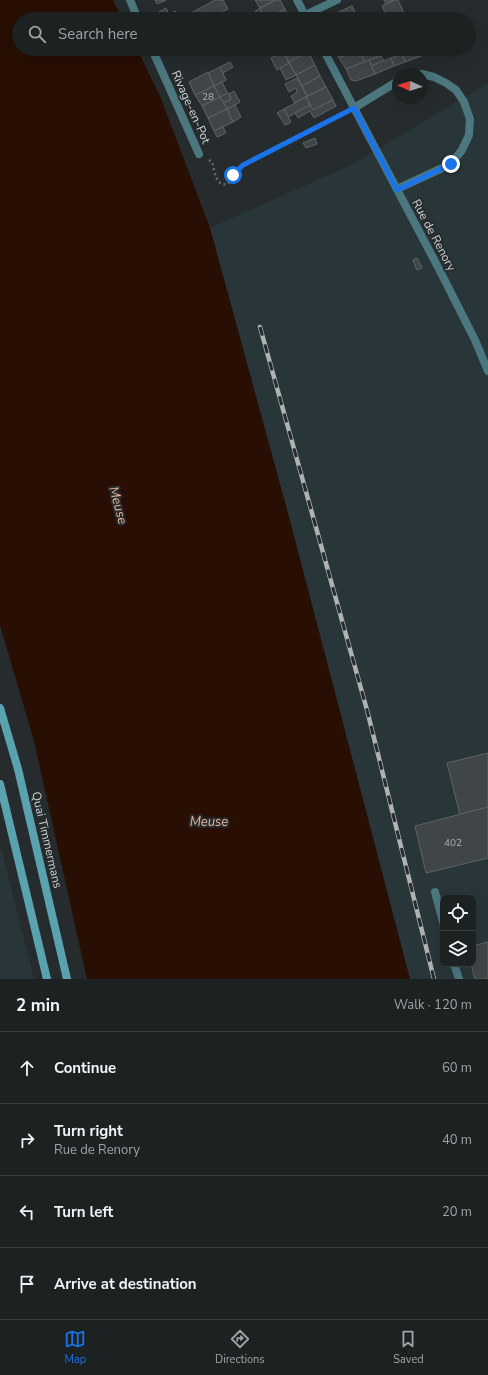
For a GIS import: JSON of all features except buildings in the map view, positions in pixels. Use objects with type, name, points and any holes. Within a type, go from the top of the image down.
[{"type":"main road","name":"Quai Timmermans","points":[[0,708],[20,777],[67,979]]},
{"type":"main road","points":[[0,784],[47,979]]},
{"type":"street","points":[[130,0],[135,12]]},
{"type":"street","points":[[297,0],[303,12]]},
{"type":"street","points":[[315,12],[337,0]]},
{"type":"street","name":"Rivage-en-Pot","points":[[155,56],[199,154]]},
{"type":"street","name":"Rue de Renory","points":[[327,56],[461,312],[488,371]]},
{"type":"street","points":[[397,190],[451,164],[462,150],[469,135],[470,119],[464,102],[456,90],[446,82],[428,76]]},
{"type":"street","points":[[354,108],[392,84]]},
{"type":"street","points":[[435,892],[440,911]]},
{"type":"street","points":[[455,967],[458,979]]},
{"type":"path","points":[[199,154],[212,162],[219,184],[228,184],[237,170],[243,165],[354,108]]},
{"type":"shaded area","points":[[488,83],[488,979],[410,979],[289,517],[210,228],[353,164]]},
{"type":"shaded area","points":[[0,844],[34,979],[0,979]]},
{"type":"water","name":"Meuse","points":[[0,0],[113,0],[119,12],[12,12],[12,56],[140,56],[160,96],[210,228],[289,517],[410,979],[87,979],[34,741],[0,625]]},
{"type":"railway","points":[[260,327],[367,710],[434,979]]},
{"type":"route","points":[[233,175],[243,165],[354,108],[397,190],[451,164]]}]
